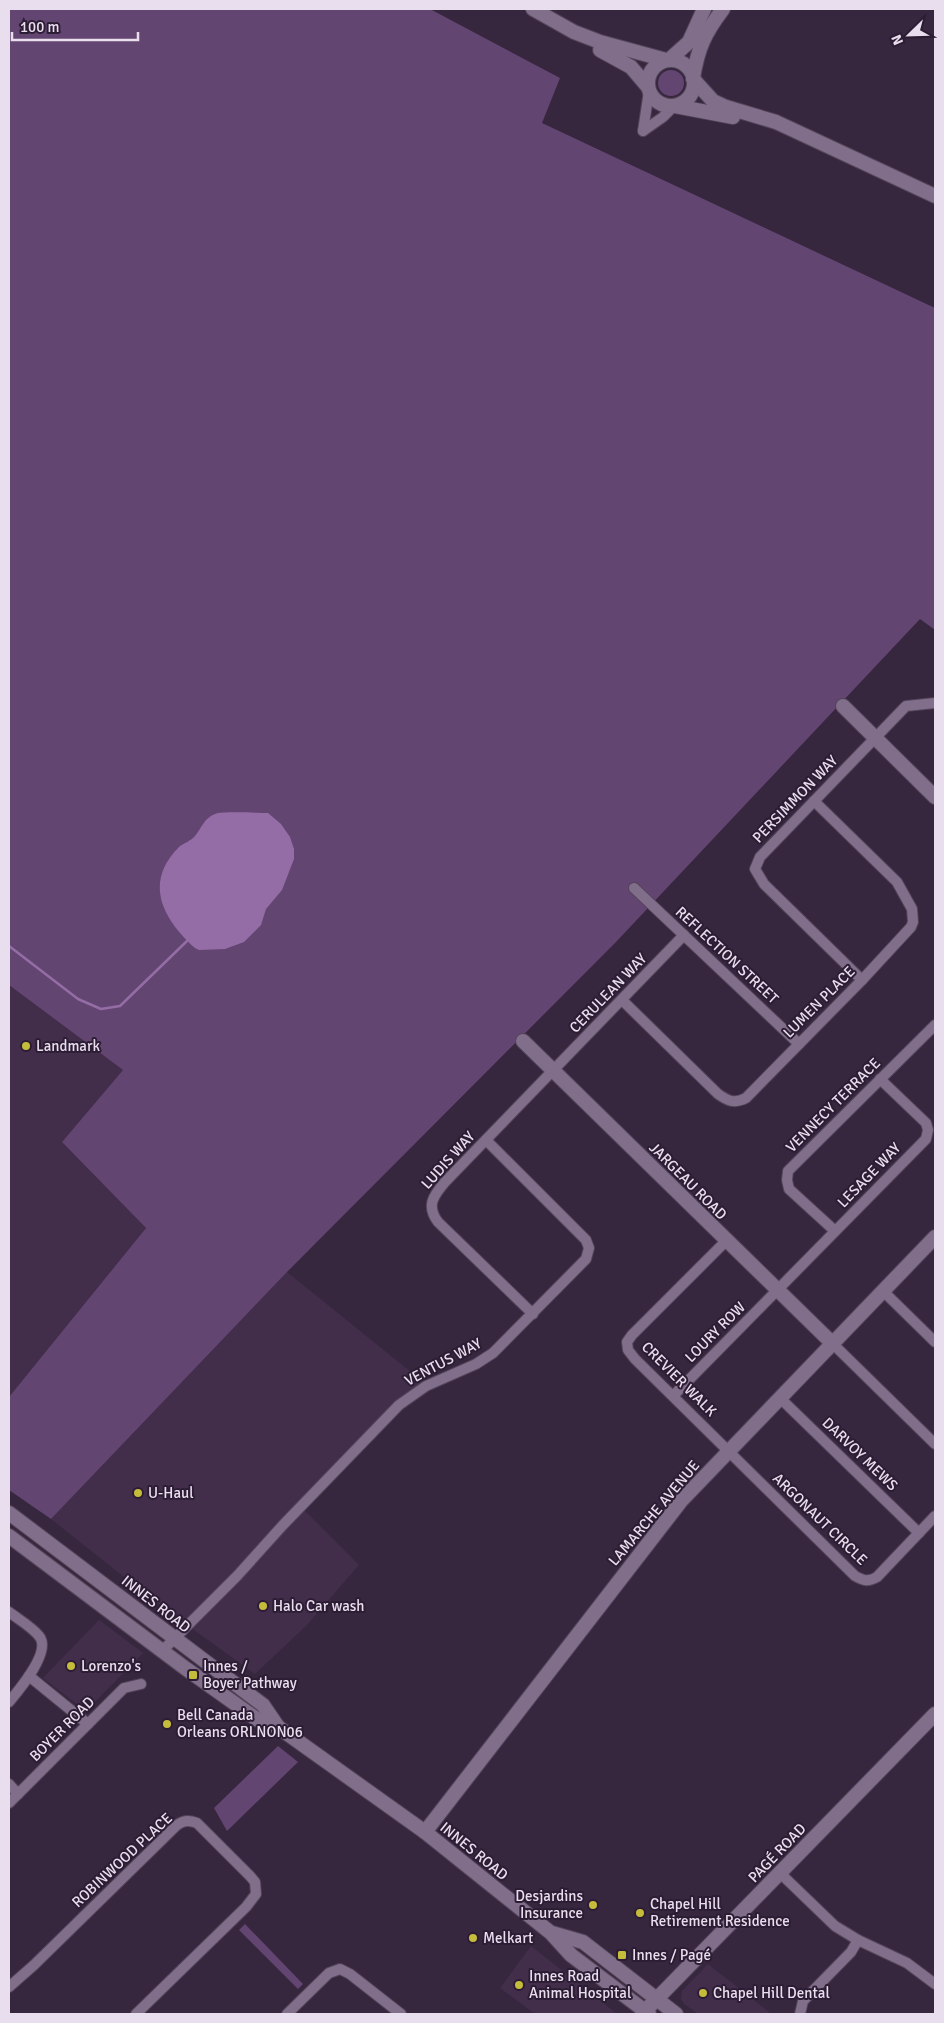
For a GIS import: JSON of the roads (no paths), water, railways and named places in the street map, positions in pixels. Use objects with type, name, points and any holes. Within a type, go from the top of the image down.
[{"type":"main road","points":[[533,9],[574,32],[590,44],[631,66],[658,102],[664,105],[788,128]]},
{"type":"main road","points":[[648,89],[648,79],[654,67],[668,60],[688,42],[704,9]]},
{"type":"main road","points":[[675,106],[688,98],[692,92],[696,60],[704,36],[723,9]]},
{"type":"main road","points":[[574,32],[625,50],[683,64],[713,101],[726,108],[764,117],[935,196]]},
{"type":"main road","points":[[843,706],[935,797]]},
{"type":"main road","name":"JARGEAU ROAD","points":[[523,1040],[553,1072],[726,1242],[778,1289],[832,1343]]},
{"type":"main road","name":"LAMARCHE AVENUE","points":[[425,1832],[669,1516],[729,1450],[935,1238]]},
{"type":"main road","name":"INNES ROAD","points":[[9,1513],[262,1704],[278,1727]]},
{"type":"main road","name":"INNES ROAD","points":[[9,1536],[162,1651],[258,1720],[278,1727],[425,1832],[551,1932],[571,1955],[646,2013]]},
{"type":"main road","name":"PAGÉ ROAD","points":[[646,2013],[657,1999],[935,1714]]},
{"type":"main road","name":"INNES ROAD","points":[[551,1932],[583,1942],[676,2014]]},
{"type":"street","points":[[648,89],[643,132],[675,106]]},
{"type":"street","name":"PERSIMMON WAY","points":[[862,980],[764,884],[755,869],[760,857],[906,706],[935,703]]},
{"type":"street","name":"LUMEN PLACE","points":[[622,1000],[718,1094],[726,1100],[733,1102],[746,1098],[862,980],[911,928],[914,916],[897,882],[814,801]]},
{"type":"street","name":"REFLECTION STREET","points":[[634,888],[799,1044]]},
{"type":"street","name":"CERULEAN WAY","points":[[553,1072],[684,935]]},
{"type":"street","name":"VENNECY TERRACE","points":[[835,1231],[789,1188],[787,1180],[788,1170],[935,1026]]},
{"type":"street","name":"LUDIS WAY","points":[[533,1314],[440,1225],[431,1208],[432,1200],[439,1189],[553,1072]]},
{"type":"street","name":"LESAGE WAY","points":[[778,1289],[926,1139],[928,1130],[926,1123],[880,1079]]},
{"type":"street","name":"VENTUS WAY","points":[[162,1651],[237,1576],[282,1524],[399,1405],[429,1384],[484,1359],[533,1314],[581,1265],[588,1254],[589,1245],[581,1234],[486,1140]]},
{"type":"street","name":"CREVIER WALK","points":[[726,1242],[626,1342],[628,1350],[635,1358],[729,1450]]},
{"type":"street","name":"LOURY ROW","points":[[674,1396],[778,1289]]},
{"type":"street","points":[[884,1292],[935,1342]]},
{"type":"street","points":[[832,1343],[935,1444]]},
{"type":"street","name":"DARVOY MEWS","points":[[780,1398],[919,1533]]},
{"type":"street","name":"ARGONAUT CIRCLE","points":[[729,1450],[855,1576],[864,1581],[869,1582],[877,1577],[935,1516]]},
{"type":"street","points":[[9,1612],[39,1636],[42,1641],[42,1653],[29,1676],[9,1702]]},
{"type":"street","points":[[29,1676],[88,1724]]},
{"type":"street","name":"BOYER ROAD","points":[[9,1803],[124,1688],[141,1684]]},
{"type":"street","points":[[9,1784],[18,1794]]},
{"type":"street","name":"ROBINWOOD PLACE","points":[[9,1987],[34,1965],[177,1825],[187,1820],[192,1821],[197,1823],[250,1876],[254,1882],[256,1894],[246,1907],[136,2014]]},
{"type":"street","points":[[780,1873],[835,1926],[858,1940],[907,1963],[935,1984]]},
{"type":"street","points":[[800,2014],[804,2001],[852,1952],[858,1940]]},
{"type":"street","points":[[287,2014],[329,1973],[340,1969],[350,1974],[401,2014]]},
{"type":"waterway","points":[[9,946],[78,999],[101,1009],[120,1006],[187,941]]},
{"type":"place","name":"Landmark","points":[[26,1046]]},
{"type":"place","name":"U-Haul","points":[[138,1493]]},
{"type":"place","name":"Halo Car wash","points":[[263,1606]]},
{"type":"place","name":"Lorenzo's","points":[[71,1666]]},
{"type":"place","name":"Innes / Boyer Pathway","points":[[193,1675]]},
{"type":"place","name":"Bell Canada Orleans ORLNON06","points":[[167,1724]]},
{"type":"place","name":"Desjardins Insurance","points":[[593,1905]]},
{"type":"place","name":"Chapel Hill Retirement Residence","points":[[640,1913]]},
{"type":"place","name":"Melkart","points":[[473,1938]]},
{"type":"place","name":"Innes / Pagé","points":[[622,1955]]},
{"type":"place","name":"Innes Road Animal Hospital","points":[[519,1985]]},
{"type":"place","name":"Chapel Hill Dental","points":[[703,1993]]}]
